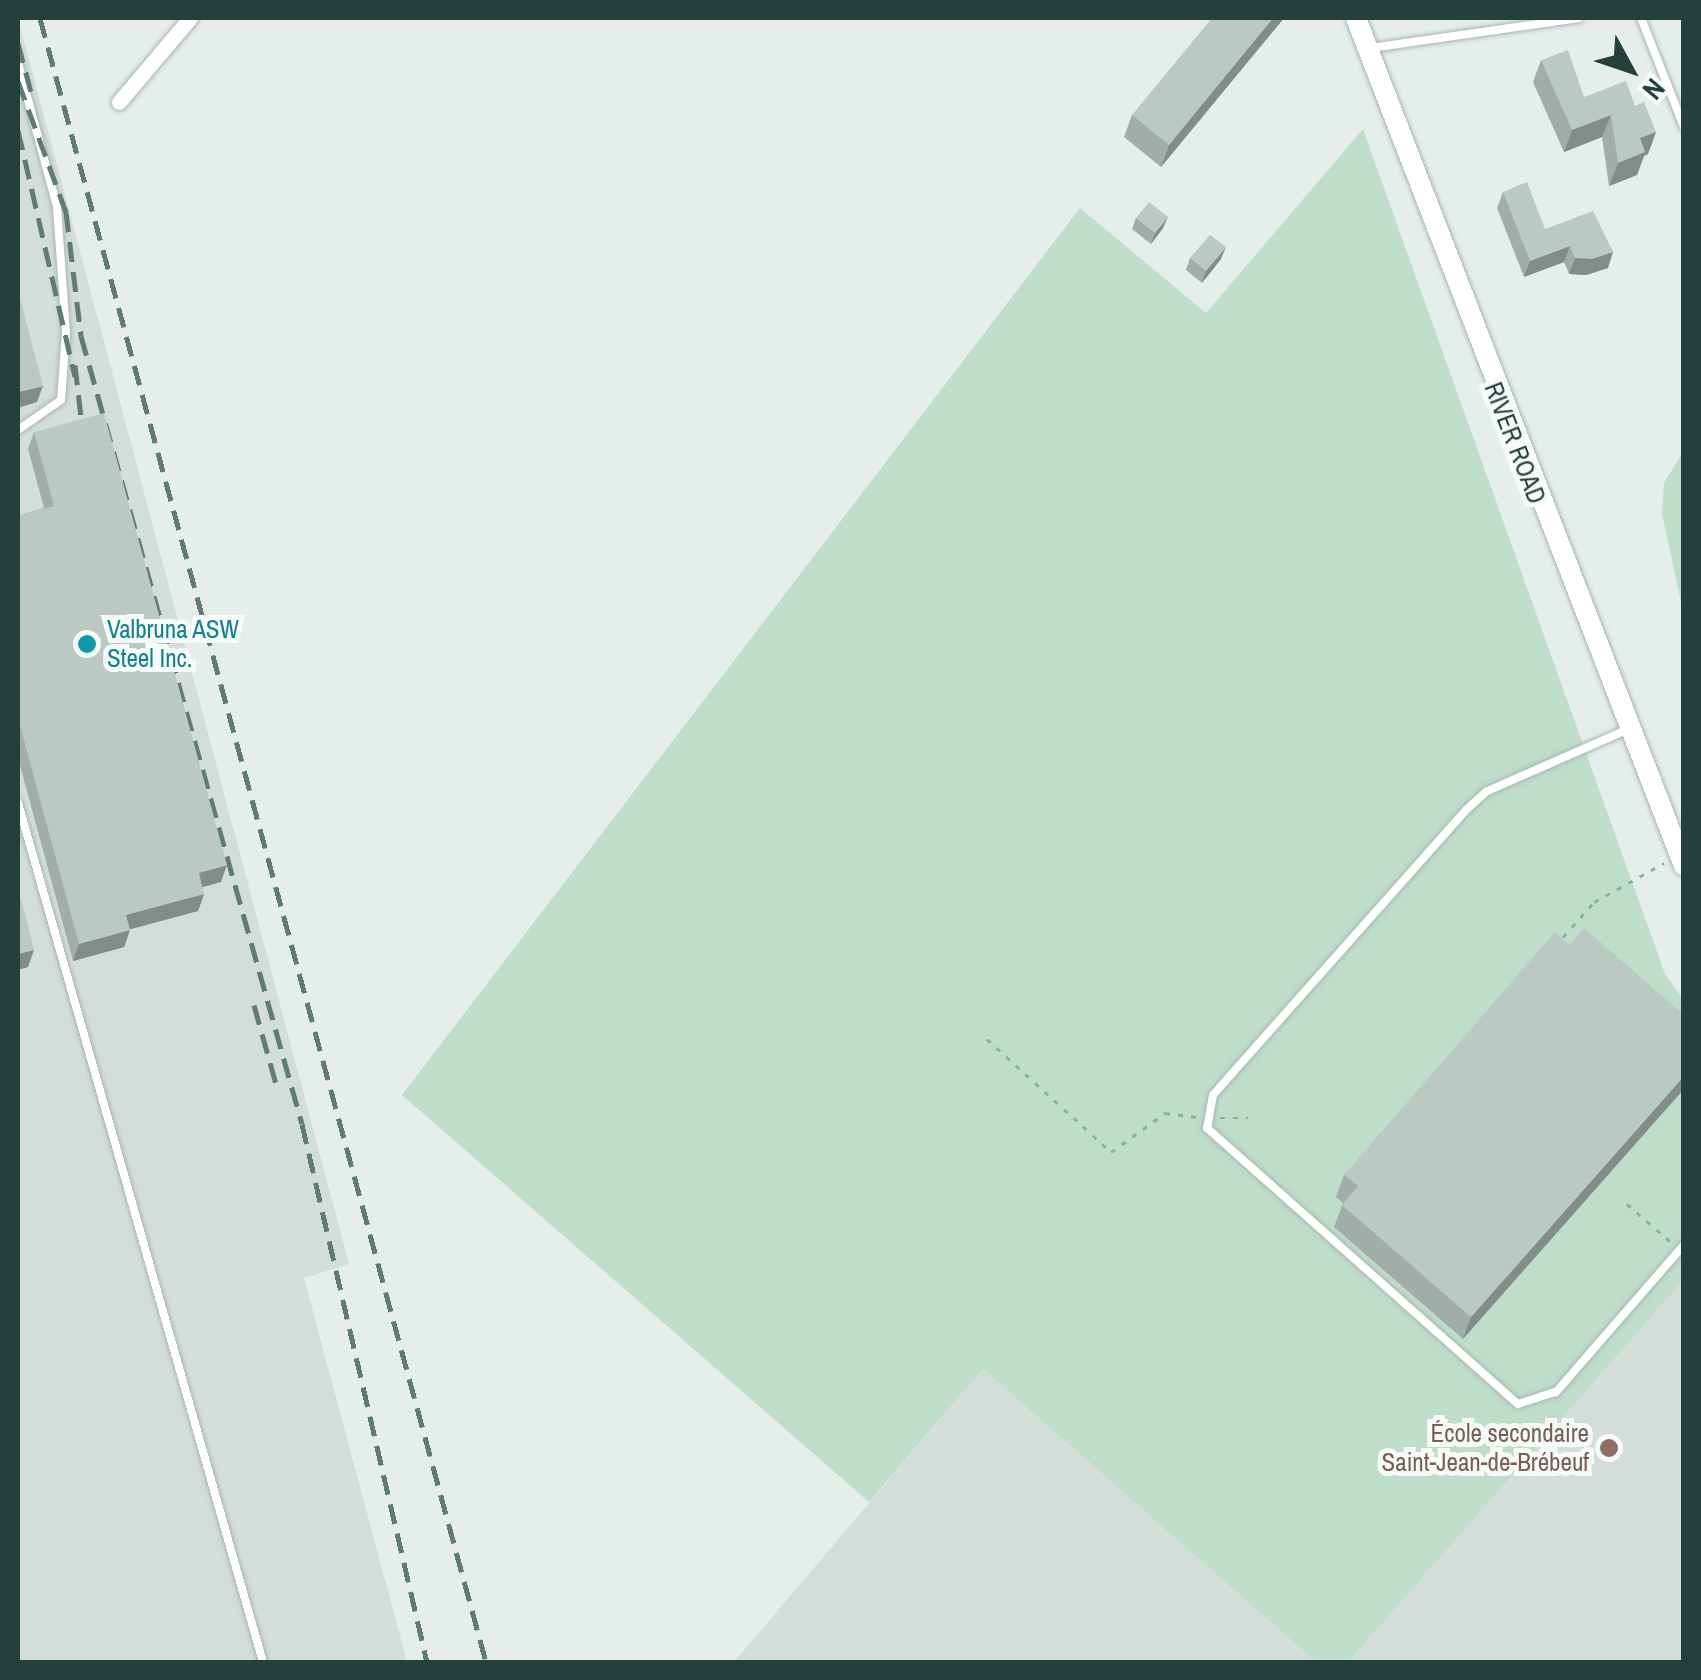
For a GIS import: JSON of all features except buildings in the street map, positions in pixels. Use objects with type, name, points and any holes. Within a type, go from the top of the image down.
[{"type":"street","points":[[119,102],[190,18]]},
{"type":"street","name":"RIVER ROAD","points":[[1356,18],[1624,731],[1682,861]]},
{"type":"lane","points":[[1367,49],[1579,18]]},
{"type":"lane","points":[[1641,18],[1684,127]]},
{"type":"lane","points":[[18,63],[57,207],[66,332],[61,400],[18,430]]},
{"type":"lane","points":[[1624,731],[1487,791],[1466,810],[1212,1095],[1206,1118],[1215,1140],[1518,1404],[1556,1392],[1680,1248]]},
{"type":"lane","points":[[18,804],[263,1662]]},
{"type":"path","points":[[1554,948],[1594,902],[1682,861]]},
{"type":"path","points":[[987,1039],[1111,1152],[1165,1113],[1248,1118]]},
{"type":"path","points":[[1627,1204],[1680,1248]]},
{"type":"shaded area","points":[[18,18],[349,1264],[304,1278],[407,1662],[18,1662]]},
{"type":"shaded area","name":"École secondaire Saint-Jean-de-Brébeuf","points":[[1683,1279],[1683,1662],[1348,1662],[1386,1618]]},
{"type":"shaded area","points":[[983,1369],[1316,1662],[734,1662]]},
{"type":"green space","points":[[1363,129],[1665,974],[1683,999],[1684,1279],[1348,1662],[1316,1662],[983,1369],[869,1502],[402,1095],[1080,208],[1206,313]]},
{"type":"green space","points":[[1683,452],[1683,611],[1662,514],[1664,483]]},
{"type":"railway","points":[[40,18],[486,1662]]},
{"type":"railway","points":[[18,43],[31,92]]},
{"type":"railway","points":[[18,81],[66,212],[81,336],[302,1124],[427,1662]]},
{"type":"railway","points":[[18,130],[75,377]]},
{"type":"railway","points":[[75,365],[83,434]]},
{"type":"railway","points":[[254,1005],[278,1091]]},
{"type":"place","name":"Valbruna ASW Steel Inc.","points":[[87,644]]},
{"type":"place","name":"École secondaire Saint-Jean-de-Brébeuf","points":[[1609,1448]]}]
